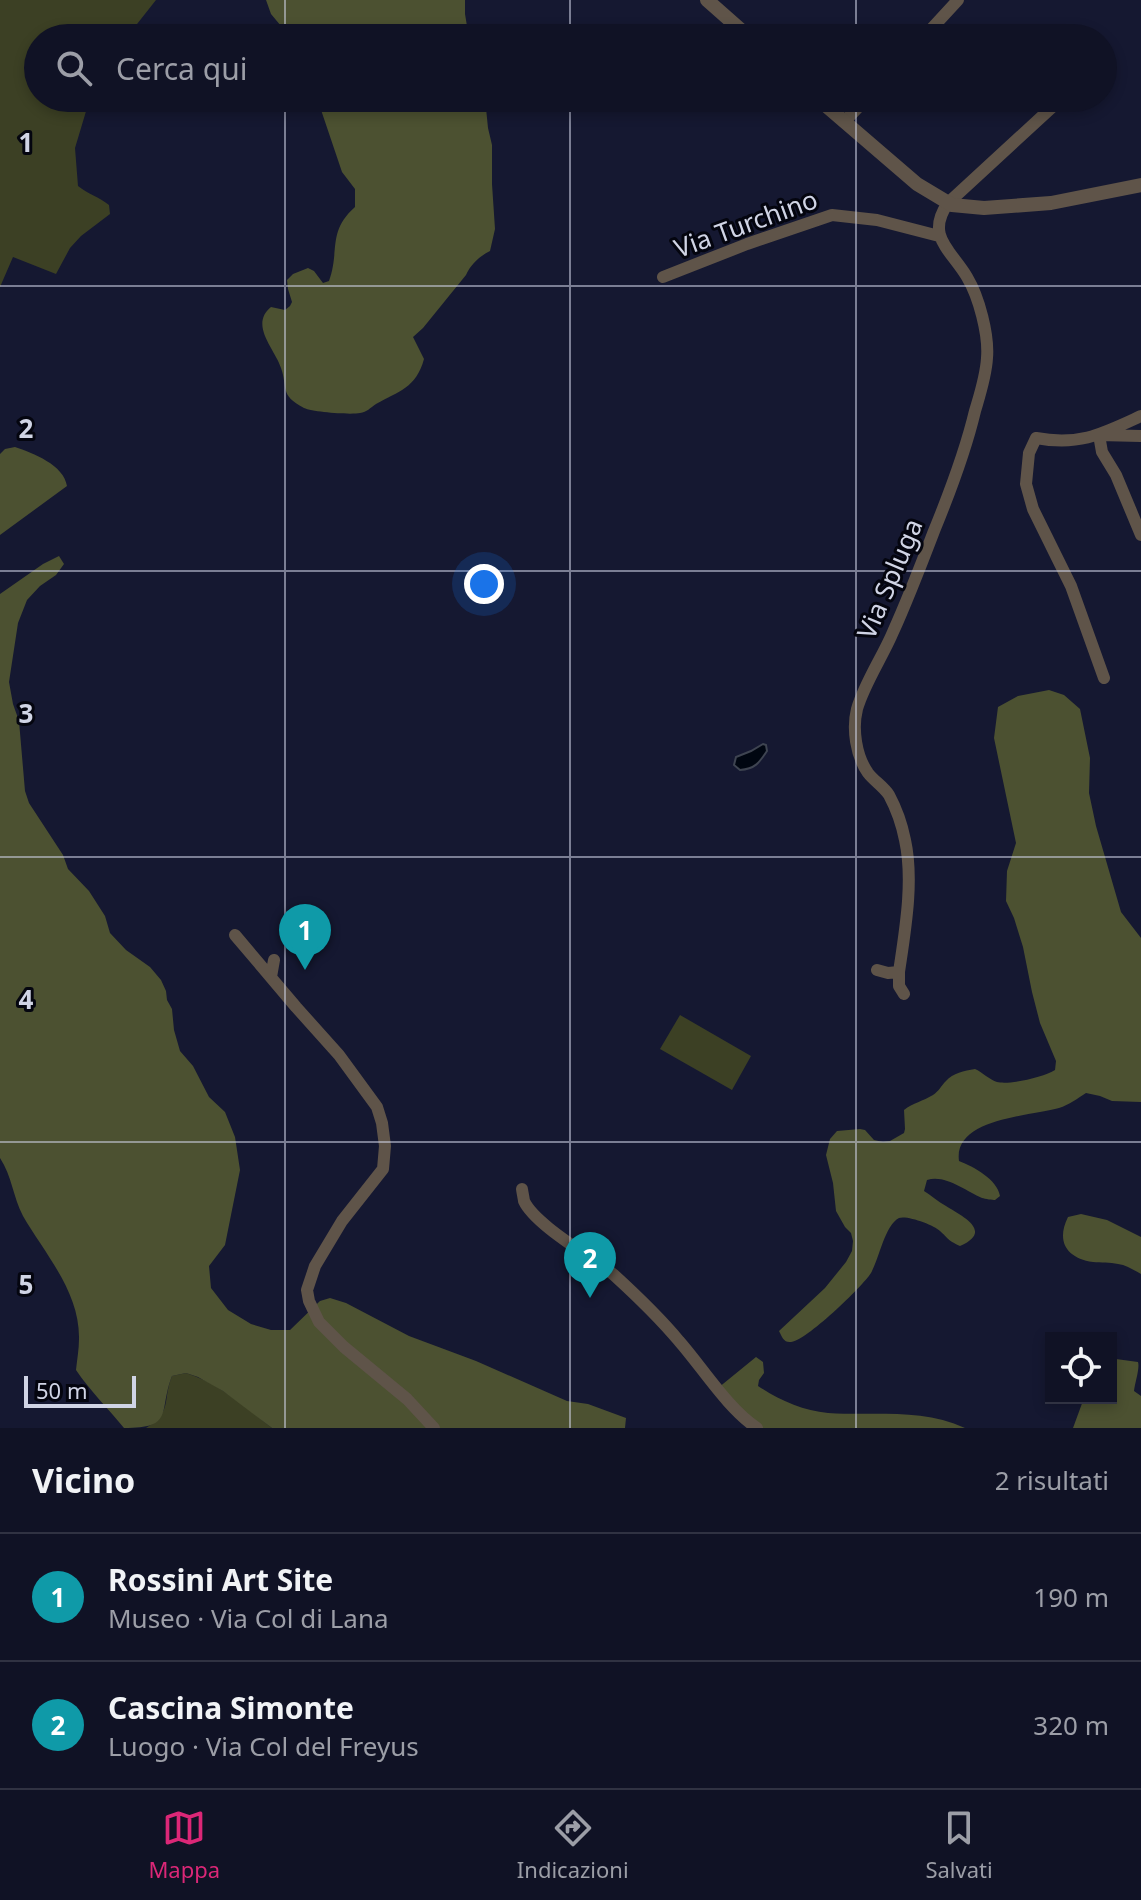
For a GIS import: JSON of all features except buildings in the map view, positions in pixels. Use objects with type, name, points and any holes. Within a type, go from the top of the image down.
[{"type":"street","points":[[707,0],[734,24]]},
{"type":"street","points":[[936,24],[958,0]]},
{"type":"street","points":[[832,112],[917,184],[948,203],[984,208],[1051,203],[1141,185]]},
{"type":"street","points":[[838,117],[846,112]]},
{"type":"street","points":[[939,236],[938,225],[948,203],[1047,112]]},
{"type":"street","name":"Via Turchino","points":[[663,277],[832,215],[877,220],[939,236]]},
{"type":"street","name":"Via Spluga","points":[[904,994],[899,986],[899,972],[910,865],[908,852],[890,797],[869,773],[857,750],[855,725],[857,709],[892,635],[961,463],[985,369],[987,346],[978,303],[967,277],[939,236]]},
{"type":"street","points":[[1099,435],[1141,416]]},
{"type":"street","points":[[1099,435],[1102,452],[1116,475],[1141,535]]},
{"type":"street","points":[[1104,678],[1071,586],[1033,509],[1026,484],[1029,453],[1036,438],[1059,442],[1099,435],[1141,436]]},
{"type":"street","points":[[235,935],[339,1055],[377,1107],[382,1123],[385,1146],[383,1169],[342,1221],[315,1266],[307,1290],[309,1301],[319,1322],[407,1399],[434,1428]]},
{"type":"street","points":[[271,977],[274,960]]},
{"type":"street","points":[[877,970],[899,972]]},
{"type":"street","points":[[522,1189],[524,1201],[531,1211],[644,1302],[737,1411],[757,1428]]},
{"type":"green space","points":[[0,0],[156,0],[137,24],[24,24],[24,112],[86,112],[75,148],[78,186],[109,205],[110,214],[70,248],[56,274],[13,257],[0,287]]},
{"type":"green space","points":[[266,0],[465,0],[467,24],[279,24],[271,14]]},
{"type":"green space","points":[[322,112],[486,112],[492,145],[495,229],[490,251],[473,264],[413,337],[424,359],[411,383],[360,413],[323,412],[304,408],[291,399],[262,321],[271,307],[285,310],[290,306],[292,302],[287,280],[293,274],[308,268],[323,283],[329,281],[337,233],[355,207],[355,189],[342,172]]},
{"type":"green space","points":[[15,447],[39,456],[54,466],[67,486],[0,535],[0,454],[5,449]]},
{"type":"green space","points":[[59,556],[64,564],[56,575],[27,600],[18,623],[9,682],[19,721],[25,791],[68,869],[89,891],[105,916],[110,933],[161,980],[172,1009],[180,1051],[193,1066],[209,1097],[225,1112],[235,1137],[240,1170],[225,1245],[209,1266],[211,1288],[228,1310],[251,1324],[271,1330],[290,1330],[320,1301],[330,1298],[346,1303],[409,1336],[567,1401],[588,1404],[626,1418],[625,1428],[272,1428],[223,1391],[186,1373],[172,1376],[158,1421],[151,1425],[124,1428],[76,1370],[79,1339],[74,1305],[60,1274],[23,1216],[0,1158],[0,594]]},
{"type":"green space","points":[[1049,690],[1064,695],[1080,709],[1090,758],[1089,793],[1096,826],[1121,912],[1141,938],[1141,1102],[1112,1101],[1086,1093],[1063,1107],[981,1127],[968,1136],[960,1147],[959,1161],[990,1179],[1000,1196],[995,1200],[983,1198],[941,1179],[927,1180],[924,1191],[971,1224],[975,1235],[960,1246],[932,1226],[914,1219],[899,1218],[890,1228],[866,1280],[808,1333],[798,1340],[787,1342],[779,1331],[825,1288],[852,1251],[851,1233],[836,1211],[826,1155],[830,1139],[837,1131],[860,1129],[874,1140],[890,1141],[904,1133],[904,1110],[933,1095],[955,1074],[975,1069],[1003,1083],[1035,1078],[1055,1070],[1056,1061],[1040,1023],[1023,947],[1006,901],[1007,871],[1016,843],[994,738],[998,707],[1018,696]]},
{"type":"green space","points":[[680,1015],[751,1056],[732,1090],[660,1049]]},
{"type":"green space","points":[[1081,1214],[1107,1220],[1141,1237],[1141,1274],[1121,1265],[1084,1260],[1070,1252],[1064,1241],[1065,1226],[1068,1217]]},
{"type":"green space","points":[[756,1357],[763,1362],[764,1373],[758,1386],[800,1407],[828,1413],[914,1415],[965,1428],[757,1428],[718,1388]]},
{"type":"green space","points":[[1117,1359],[1138,1362],[1134,1391],[1141,1396],[1141,1428],[1073,1428],[1082,1404],[1117,1404]]},
{"type":"green space","points":[[186,1373],[221,1389],[272,1428],[146,1428],[163,1411],[172,1376]]},
{"type":"shaded area","points":[[763,744],[767,751],[756,765],[740,770],[734,765],[736,757]]},
{"type":"place","name":"Rossini Art Site","points":[[305,970]]},
{"type":"place","name":"Cascina Simonte","points":[[590,1298]]}]
